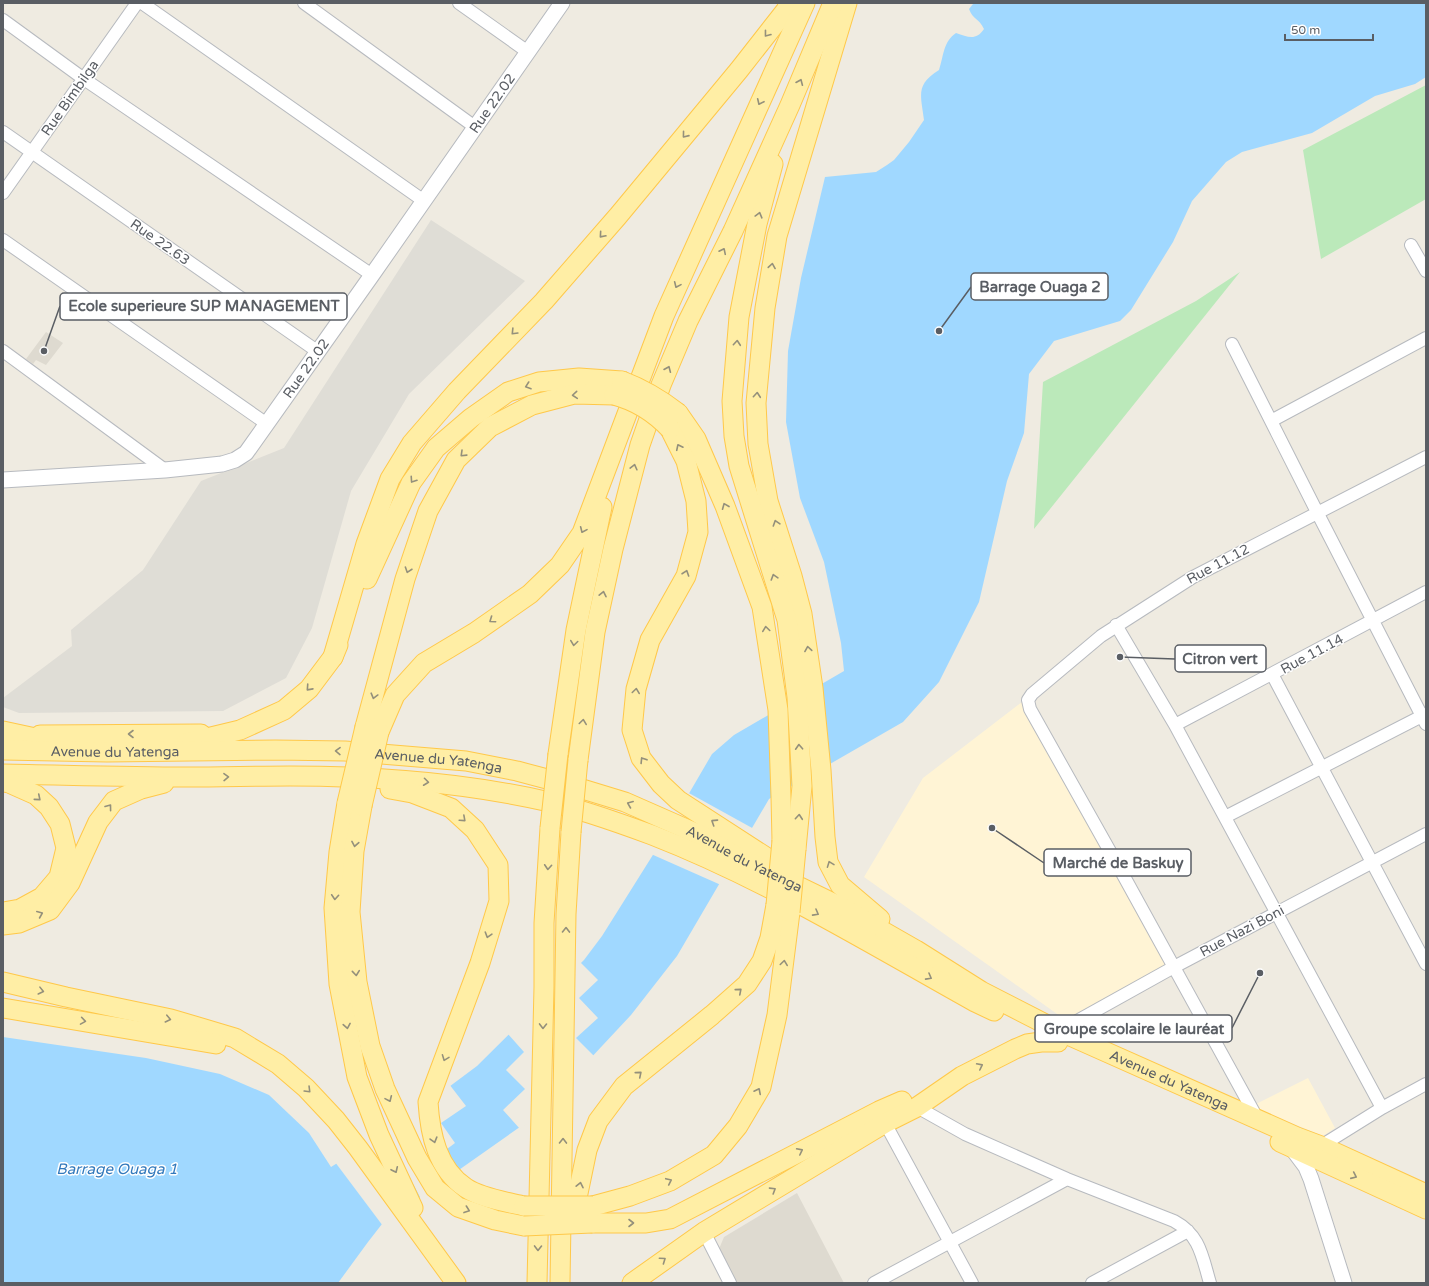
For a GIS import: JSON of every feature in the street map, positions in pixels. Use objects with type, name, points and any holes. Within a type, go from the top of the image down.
[{"type":"main road","points":[[333,657],[366,544],[390,479],[412,443],[457,391],[544,301],[618,216],[738,70],[786,10],[789,3]]},
{"type":"main road","points":[[372,730],[395,695],[424,663],[474,634],[530,594],[560,565],[582,533],[664,316],[805,3]]},
{"type":"main road","points":[[560,1281],[566,914],[571,832],[578,760],[595,632],[613,549],[640,445],[661,385],[688,321],[733,231],[790,106],[833,3]]},
{"type":"main road","points":[[847,3],[777,236],[765,308],[756,403],[758,444],[768,501],[792,576],[802,614],[813,688],[828,862],[840,885],[916,950]]},
{"type":"main road","points":[[354,804],[354,851],[350,912],[357,982],[370,1046],[385,1089],[398,1118],[417,1158],[435,1188],[458,1207],[495,1220],[524,1226],[592,1215],[630,1196],[670,1181],[714,1155],[738,1126],[760,1086],[777,1015],[783,908],[789,845],[802,786],[797,697],[787,620],[739,466],[734,436],[732,401],[739,317],[756,224],[790,106]]},
{"type":"main road","points":[[10,733],[107,752],[190,743],[240,730],[284,710],[309,688],[333,657],[385,536],[410,483],[436,448],[471,418],[508,392],[539,382],[580,378],[618,388],[627,399],[644,407],[659,417],[674,421],[696,439],[725,506],[762,607],[778,710],[781,797],[789,845]]},
{"type":"main road","points":[[456,1283],[433,1251],[407,1207],[357,1077],[340,984],[334,908],[338,852],[354,804],[405,579],[428,512],[456,460],[490,427],[532,405],[574,394],[618,388]]},
{"type":"main road","points":[[674,421],[696,501],[698,532],[686,576],[650,640],[636,689],[632,730],[641,758],[661,784],[739,856]]},
{"type":"main road","points":[[537,1283],[544,987],[544,923],[550,828],[558,754],[576,630],[618,441]]},
{"type":"main road","points":[[10,733],[199,734],[240,730]]},
{"type":"main road","name":"Avenue du Yatenga","points":[[3,750],[107,752],[275,750],[345,751],[466,761],[517,771],[625,802],[700,835],[838,906],[916,950],[981,991],[1058,1036],[1329,1165],[1426,1209]]},
{"type":"main road","name":"Avenue du Yatenga","points":[[3,774],[187,778],[292,776],[334,777],[416,781],[479,788],[546,801],[620,822],[658,837],[739,856],[788,897],[974,1002],[1257,1118],[1426,1194]]},
{"type":"main road","points":[[334,777],[412,793],[451,808],[475,830],[498,865],[499,900],[480,963],[428,1102],[432,1138],[444,1164],[453,1178],[467,1189],[495,1200],[524,1206],[646,1223],[670,1219],[879,1111],[962,1076],[1015,1049],[1027,1044],[1041,1042],[1058,1036]]},
{"type":"main road","points":[[3,925],[20,923],[50,910],[70,884],[98,822],[114,801],[141,789],[187,778]]},
{"type":"main road","points":[[3,782],[9,783],[36,795],[48,807],[60,824],[66,848],[59,877],[42,898],[20,909],[3,912]]},
{"type":"main road","points":[[560,1281],[587,1150],[598,1121],[624,1086],[712,1015],[747,984],[762,961],[783,908]]},
{"type":"main road","points":[[3,982],[171,1020],[235,1038],[278,1064],[306,1088],[336,1120],[407,1207]]},
{"type":"main road","points":[[3,1008],[75,1019],[232,1047],[278,1064]]},
{"type":"main road","points":[[635,1282],[704,1232],[885,1123],[917,1106],[962,1076]]},
{"type":"street","name":"Rue Bimbilga","points":[[3,193],[137,3]]},
{"type":"street","points":[[142,3],[424,201]]},
{"type":"street","points":[[304,3],[475,127]]},
{"type":"street","points":[[459,3],[528,52]]},
{"type":"street","name":"Rue 22.02","points":[[3,480],[165,470],[222,464],[235,460],[246,453],[562,3]]},
{"type":"street","points":[[3,20],[84,79],[372,275]]},
{"type":"street","name":"Rue 22.63","points":[[3,132],[317,351]]},
{"type":"street","points":[[3,240],[266,424]]},
{"type":"street","points":[[1411,245],[1426,272]]},
{"type":"street","points":[[1271,421],[1426,338]]},
{"type":"street","points":[[1225,817],[1425,718],[1373,622],[1232,344]]},
{"type":"street","points":[[3,352],[165,470]]},
{"type":"street","name":"Rue 11.12","points":[[1174,966],[1030,709],[1028,700],[1032,694],[1101,636],[1193,577],[1426,457]]},
{"type":"street","name":"Rue 11.14","points":[[1175,725],[1373,622],[1426,592]]},
{"type":"street","points":[[1116,625],[1175,725],[1382,1108]]},
{"type":"street","points":[[1272,674],[1426,964]]},
{"type":"street","name":"Rue Nazi Boni","points":[[1058,1036],[1174,966],[1426,834]]},
{"type":"street","points":[[1174,966],[1257,1118]]},
{"type":"street","points":[[1321,1146],[1382,1108],[1426,1084]]},
{"type":"street","points":[[917,1106],[965,1134],[1067,1179],[1174,1220],[1188,1230],[1198,1245],[1210,1283]]},
{"type":"street","points":[[885,1123],[972,1283]]},
{"type":"street","points":[[1291,1147],[1312,1179],[1344,1283]]},
{"type":"street","points":[[1312,1179],[1312,1171],[1316,1167],[1320,1165],[1329,1165]]},
{"type":"street","points":[[874,1283],[1067,1179]]},
{"type":"street","points":[[1092,1283],[1188,1230]]},
{"type":"street","points":[[704,1232],[730,1283]]},
{"type":"shaded area","points":[[431,220],[525,281],[409,394],[351,491],[312,628],[286,678],[223,711],[19,713],[3,707],[3,698],[72,646],[71,630],[143,570],[201,481],[284,448]]},
{"type":"shaded area","points":[[46,332],[63,343],[46,365],[36,360],[33,364],[26,359]]},
{"type":"shaded area","points":[[1022,702],[1167,968],[1067,1021],[864,877],[923,778]]},
{"type":"shaded area","points":[[1308,1078],[1335,1128],[1323,1136],[1262,1111],[1256,1104]]},
{"type":"shaded area","points":[[797,1193],[844,1283],[737,1283],[719,1249],[724,1237]]},
{"type":"green space","points":[[1426,85],[1426,199],[1321,259],[1303,150]]},
{"type":"green space","points":[[1240,272],[1034,529],[1043,382],[1196,301]]},
{"type":"water","name":"Barrage Ouaga 1","points":[[1426,3],[1426,77],[1415,84],[1375,96],[1312,133],[1242,152],[1226,162],[1192,201],[1173,242],[1131,310],[1120,321],[1054,341],[1029,374],[1024,433],[1007,481],[979,602],[939,682],[903,722],[769,799],[677,956],[631,1015],[588,1061],[527,1122],[382,1224],[338,1283],[3,1283],[3,1037],[146,1058],[220,1074],[269,1095],[309,1133],[331,1167],[414,1113],[477,1066],[584,960],[602,936],[656,850],[712,754],[734,735],[844,671],[841,643],[824,562],[800,498],[786,422],[788,351],[801,278],[825,177],[876,172],[894,160],[924,120],[921,91],[931,75],[939,70],[946,45],[956,33],[964,36],[975,37],[981,33],[984,29],[969,9],[973,4]]},
{"type":"pier","points":[[687,792],[754,829],[721,885],[651,854]]},
{"type":"pier","points":[[579,961],[598,980],[579,998],[598,1018],[576,1038],[595,1057],[528,1123],[520,1129],[503,1110],[525,1089],[506,1070],[524,1052],[507,1033]]},
{"type":"pier","points":[[449,1084],[466,1106],[441,1123],[455,1143],[443,1152],[457,1173],[421,1199],[385,1130]]},
{"type":"pier","points":[[382,1132],[415,1203],[383,1226],[335,1162]]},
{"type":"place","name":"Barrage Ouaga 2","points":[[939,331]]},
{"type":"place","name":"Ecole superieure SUP MANAGEMENT","points":[[44,351]]},
{"type":"place","name":"Citron vert","points":[[1120,657]]},
{"type":"place","name":"Marché de Baskuy","points":[[992,828]]},
{"type":"place","name":"Groupe scolaire le lauréat","points":[[1260,973]]}]
